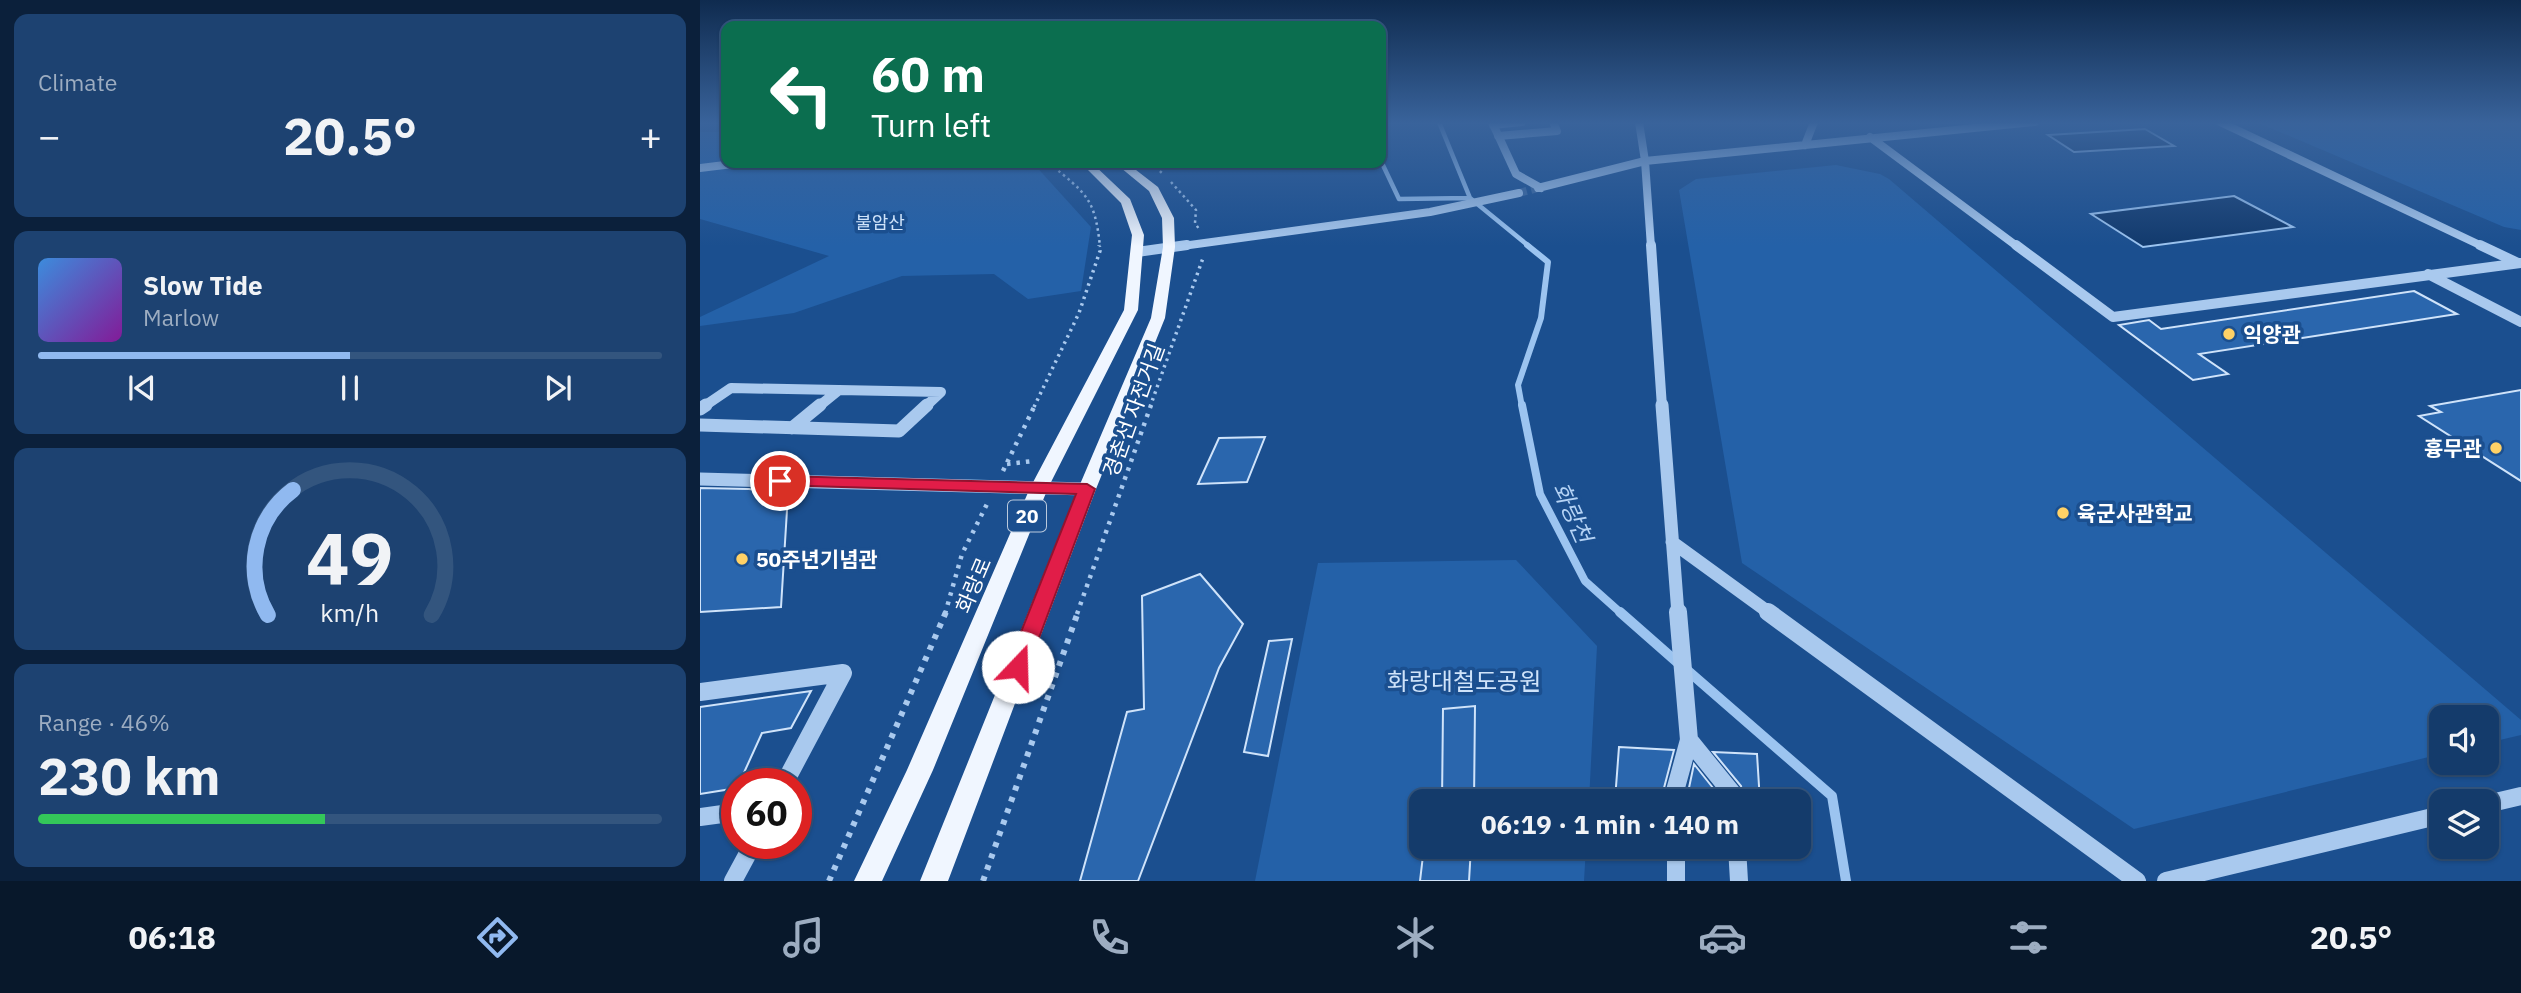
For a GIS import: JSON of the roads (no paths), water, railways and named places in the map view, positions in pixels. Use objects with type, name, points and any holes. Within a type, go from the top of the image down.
[{"type":"main road","name":"화랑로","points":[[868,881],[920,770],[1039,488],[1131,310],[1138,234],[1126,202],[1091,168]]},
{"type":"main road","name":"20","points":[[934,881],[1087,489],[1158,318],[1169,247],[1168,218],[1153,190],[1126,168]]},
{"type":"street","points":[[1511,163],[1516,174],[1539,188],[1637,163]]},
{"type":"street","points":[[1645,163],[1689,740],[1676,789]]},
{"type":"street","points":[[1905,163],[2113,317],[2520,263]]},
{"type":"street","points":[[2307,163],[2520,263]]},
{"type":"street","points":[[700,168],[721,165]]},
{"type":"street","points":[[1137,252],[1430,212],[1518,193]]},
{"type":"street","points":[[2428,274],[2521,322]]},
{"type":"street","points":[[700,409],[731,388],[941,392],[899,430],[700,425]]},
{"type":"street","points":[[792,428],[839,390]]},
{"type":"street","points":[[700,479],[1087,489]]},
{"type":"street","points":[[1672,542],[2137,881]]},
{"type":"street","points":[[700,692],[843,673],[793,768]]},
{"type":"street","points":[[1689,740],[1729,789]]},
{"type":"street","points":[[2499,801],[2521,796]]},
{"type":"street","points":[[700,817],[721,814]]},
{"type":"street","points":[[2166,881],[2429,818]]},
{"type":"street","points":[[733,881],[745,859]]},
{"type":"street","points":[[1676,859],[1676,881]]},
{"type":"street","points":[[1738,859],[1739,881]]},
{"type":"waterway","points":[[1456,163],[1470,198]]},
{"type":"waterway","name":"화랑천","points":[[1384,168],[1399,199],[1470,198]]},
{"type":"waterway","name":"화랑천","points":[[1470,198],[1530,247]]},
{"type":"waterway","name":"화랑천","points":[[1522,407],[1518,385],[1541,318],[1548,262],[1527,245]]},
{"type":"waterway","name":"화랑천","points":[[1522,405],[1540,494],[1585,581],[1622,614]]},
{"type":"waterway","name":"화랑천","points":[[1620,612],[1678,663]]},
{"type":"waterway","name":"화랑천","points":[[1687,670],[1832,796],[1846,881]]},
{"type":"tunnel","points":[[1519,193],[1538,188]]},
{"type":"place","name":"익양관","points":[[2229,334]]},
{"type":"place","name":"흉무관","points":[[2496,448]]},
{"type":"place","name":"육군사관학교","points":[[2063,513]]},
{"type":"place","name":"50주년기념관","points":[[742,559]]},
{"type":"park label","name":"불암산","points":[[880,222]]},
{"type":"park label","name":"화랑대철도공원","points":[[1464,681]]}]
